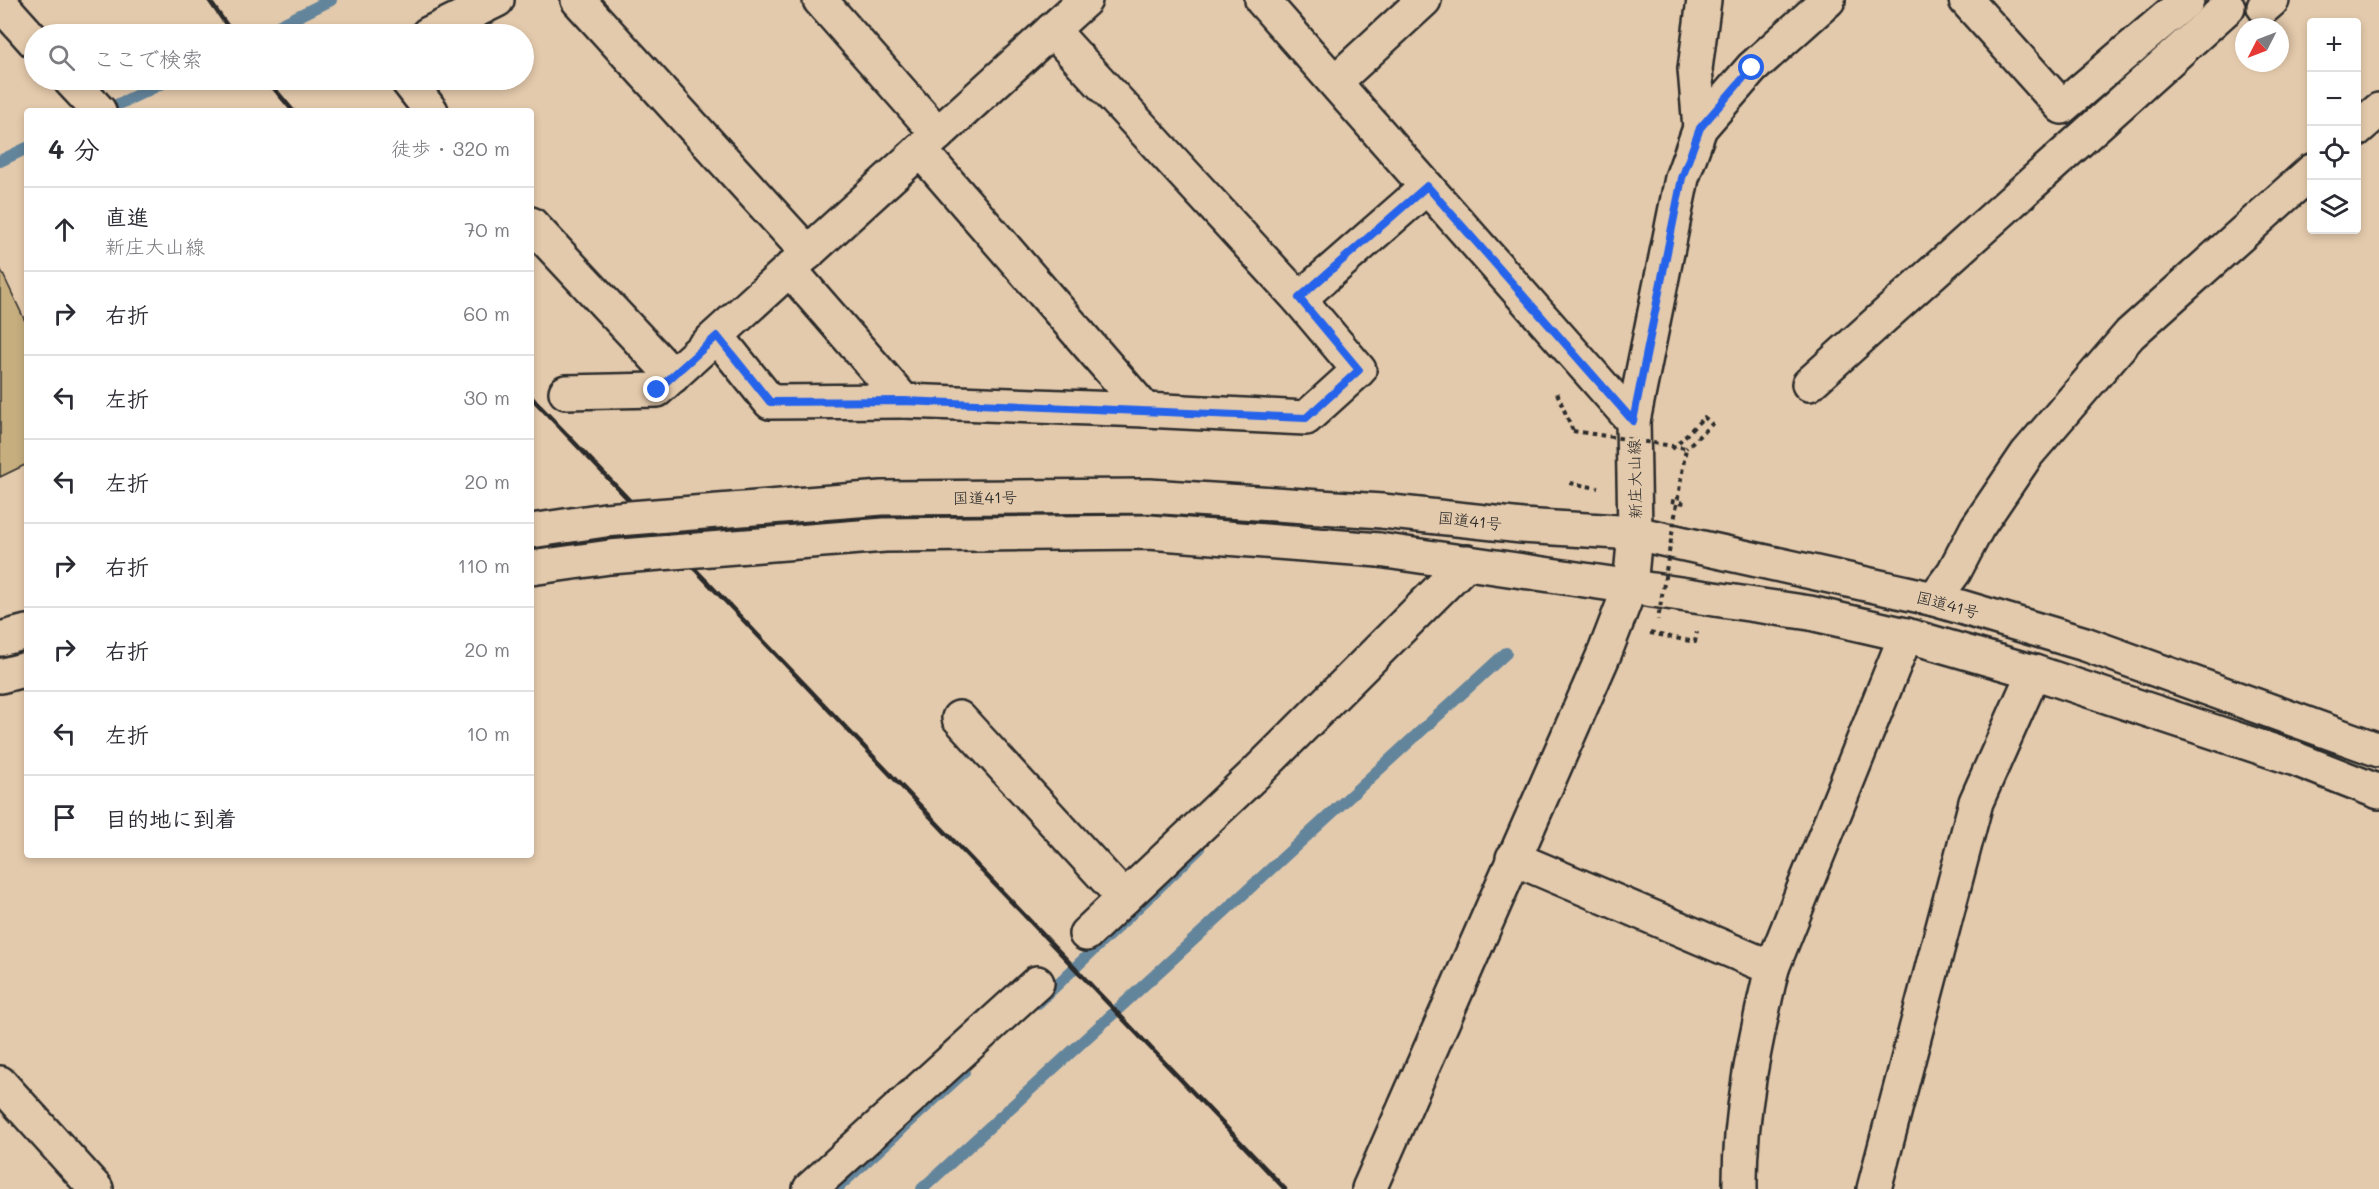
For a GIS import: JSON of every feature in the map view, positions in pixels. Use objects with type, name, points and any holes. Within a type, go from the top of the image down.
[{"type":"main road","points":[[448,24],[497,0]]},
{"type":"main road","points":[[578,0],[799,261],[904,401]]},
{"type":"main road","points":[[820,0],[929,142],[1145,410]]},
{"type":"main road","points":[[1262,0],[1336,81],[1633,421]]},
{"type":"main road","points":[[1336,81],[1424,0]]},
{"type":"main road","points":[[1700,128],[1695,69],[1704,0]]},
{"type":"main road","name":"新庄大山線","points":[[1369,1189],[1605,652],[1630,587],[1635,533],[1633,421],[1682,178],[1700,128],[1752,68],[1828,0]]},
{"type":"main road","points":[[1965,0],[2062,107]]},
{"type":"main road","points":[[2057,161],[2062,107],[2187,0]]},
{"type":"main road","points":[[0,3],[24,30]]},
{"type":"main road","points":[[1809,384],[2228,7]]},
{"type":"main road","points":[[566,392],[657,390],[929,142],[1069,10],[1359,370],[1306,418],[904,401],[770,402],[717,336]]},
{"type":"main road","points":[[79,90],[96,108]]},
{"type":"main road","points":[[415,90],[429,108]]},
{"type":"main road","points":[[2361,126],[2379,110]]},
{"type":"main road","points":[[1934,598],[1954,572],[1977,528],[2027,454],[2130,334],[2307,175]]},
{"type":"main road","points":[[1299,298],[1427,186]]},
{"type":"main road","points":[[534,227],[673,376]]},
{"type":"main road","name":"国道41号","points":[[534,531],[604,520],[882,498],[1149,496],[1382,511],[1522,526],[1635,533],[1934,598],[2085,644],[2379,750]]},
{"type":"main road","points":[[534,568],[610,557],[885,535],[1149,532],[1379,550],[1810,613],[1906,636],[2034,672],[2293,758],[2379,792]]},
{"type":"main road","points":[[1086,934],[1256,773],[1467,562]]},
{"type":"main road","points":[[0,639],[24,633]]},
{"type":"main road","points":[[1740,1189],[1739,1155],[1748,1074],[1772,968],[1906,636]]},
{"type":"main road","points":[[0,676],[24,670]]},
{"type":"main road","points":[[1874,1189],[1976,802],[2034,672]]},
{"type":"main road","points":[[959,718],[1124,898]]},
{"type":"main road","points":[[1513,858],[1772,968]]},
{"type":"main road","points":[[810,1189],[1037,983]]},
{"type":"main road","points":[[0,1083],[96,1189]]},
{"type":"path","points":[[1658,620],[1686,448],[1712,424],[1704,417],[1672,449]]},
{"type":"path","points":[[1573,431],[1686,448]]},
{"type":"path","points":[[1647,632],[1695,642],[1698,629]]},
{"type":"building","points":[[0,268],[24,319],[24,465],[0,477]]},
{"type":"waterway","points":[[282,24],[331,0]]},
{"type":"waterway","points":[[110,108],[148,90]]},
{"type":"waterway","points":[[0,161],[24,149]]},
{"type":"waterway","points":[[922,1189],[1506,653]]},
{"type":"waterway","points":[[1038,1003],[1199,849]]},
{"type":"waterway","points":[[836,1189],[964,1072]]},
{"type":"railway","points":[[209,0],[226,24]]},
{"type":"railway","points":[[275,90],[290,108]]},
{"type":"railway","points":[[534,400],[1285,1189]]},
{"type":"route","points":[[657,390],[717,336],[770,402],[904,401],[1306,418],[1359,370],[1299,298],[1427,186],[1633,421],[1682,178],[1700,128],[1752,68]]}]
